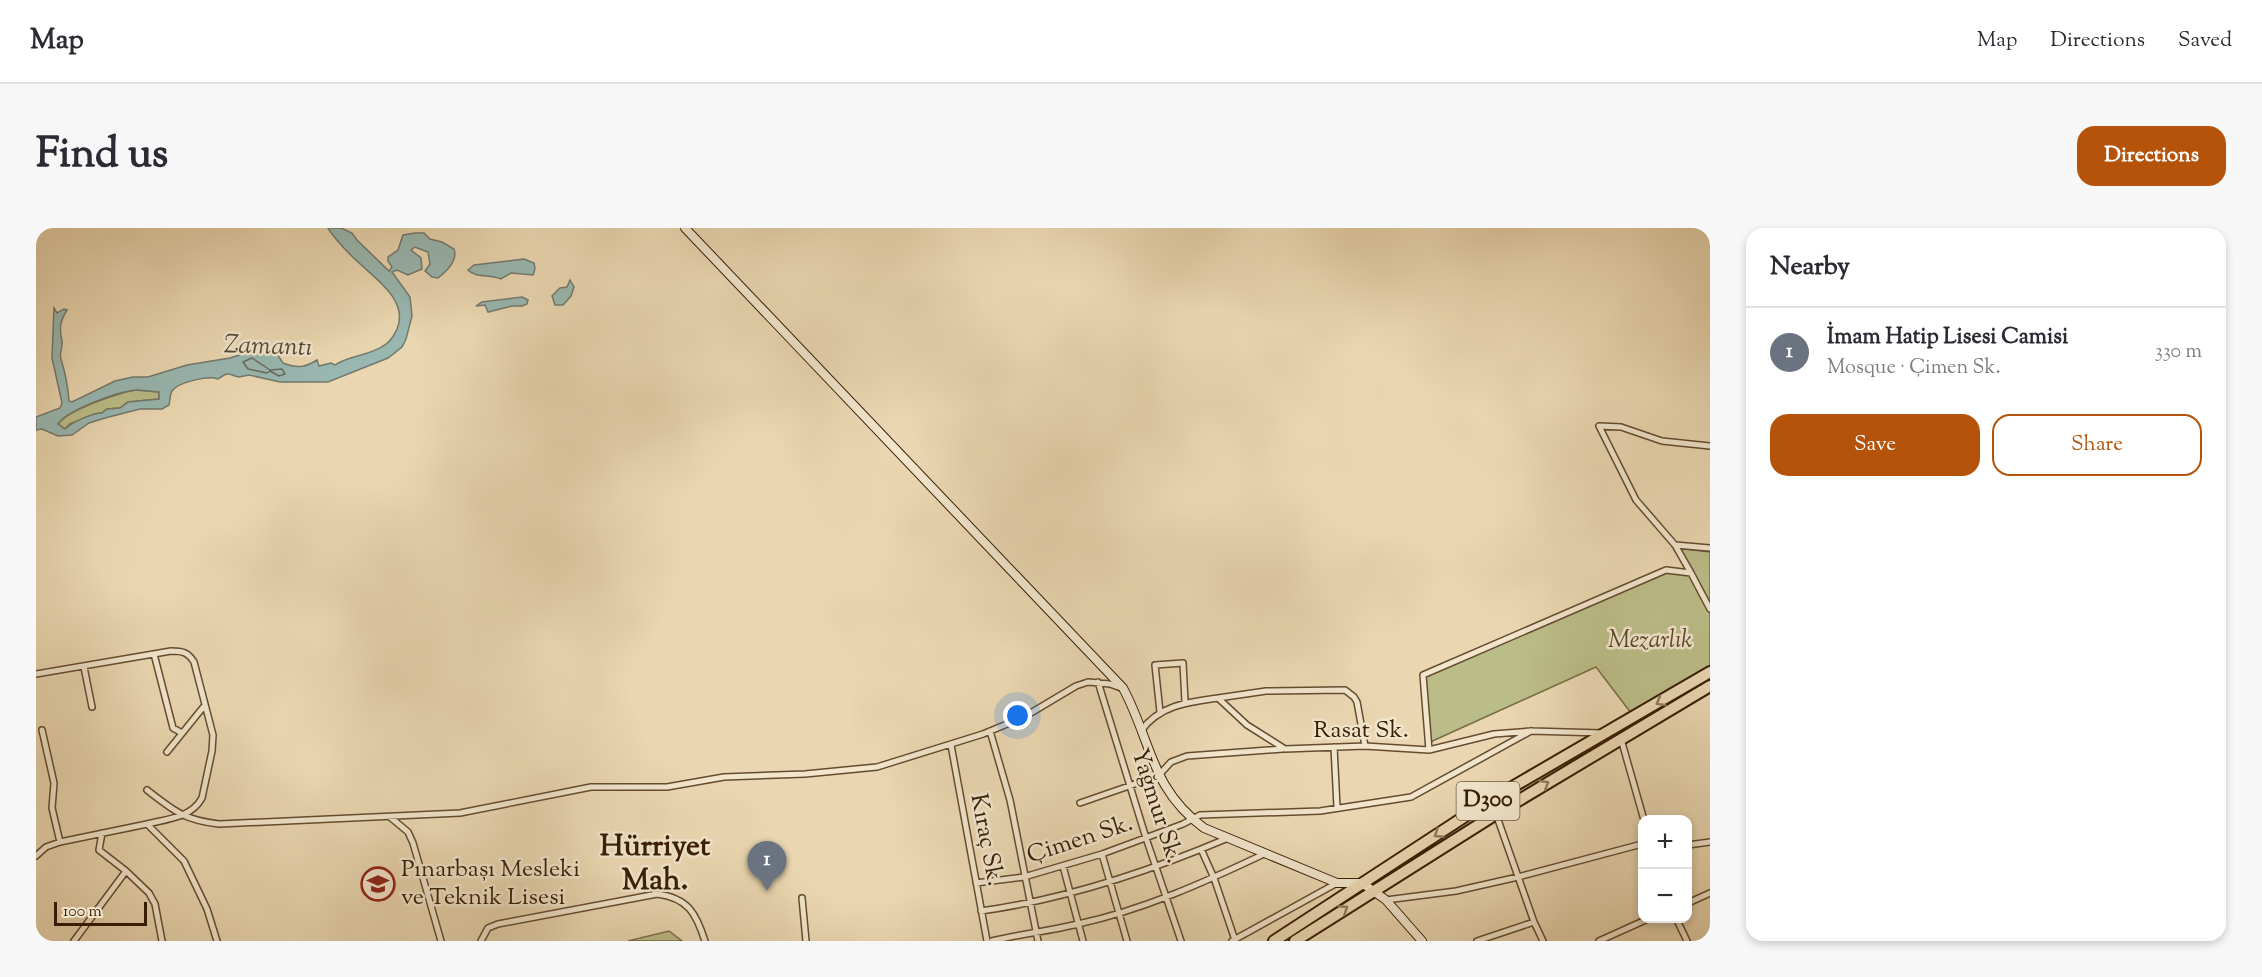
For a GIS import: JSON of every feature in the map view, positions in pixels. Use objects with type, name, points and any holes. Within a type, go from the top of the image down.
[{"type":"highway","name":"D300","points":[[1274,941],[1490,800],[1710,672]]},
{"type":"highway","name":"D300","points":[[1295,941],[1496,814],[1710,686]]},
{"type":"street","points":[[686,228],[1122,688],[1158,776],[1191,819],[1204,828],[1336,883],[1362,883],[1386,900],[1422,941]]},
{"type":"street","points":[[1710,446],[1662,441],[1621,427],[1599,426],[1636,500],[1676,545],[1710,609]]},
{"type":"street","points":[[1676,545],[1710,548]]},
{"type":"street","points":[[1429,750],[1423,675],[1666,570],[1691,573]]},
{"type":"street","points":[[36,674],[171,651],[187,654],[194,662],[213,735],[212,751],[201,798],[194,809],[181,816],[60,842],[46,847],[36,856]]},
{"type":"street","points":[[154,654],[173,728],[182,733]]},
{"type":"street","points":[[1160,712],[1155,665],[1183,663],[1185,702]]},
{"type":"street","points":[[84,667],[92,707]]},
{"type":"street","points":[[147,790],[181,816],[219,824],[460,813],[591,787],[667,787],[724,777],[850,771],[877,767],[990,731],[1037,710],[1076,686],[1088,682],[1122,688]]},
{"type":"street","name":"Yağmur Sk.","points":[[1098,682],[1146,838],[1181,941]]},
{"type":"street","points":[[1141,731],[1147,722],[1160,712],[1185,702],[1266,691],[1345,690],[1357,702],[1365,746]]},
{"type":"street","name":"Rasat Sk.","points":[[1218,698],[1247,725],[1285,749],[1365,746],[1429,750],[1494,734],[1531,731],[1606,733]]},
{"type":"street","points":[[167,752],[205,705]]},
{"type":"street","points":[[42,730],[54,783],[52,808],[60,842]]},
{"type":"street","points":[[990,731],[1010,800],[1038,941]]},
{"type":"street","name":"Çimen Sk.","points":[[976,884],[1024,877],[1102,855],[1183,824],[1200,815],[1320,811],[1411,796],[1531,731]]},
{"type":"street","points":[[1620,739],[1643,815]]},
{"type":"street","name":"Kıraç Sk.","points":[[951,745],[987,941]]},
{"type":"street","points":[[1334,747],[1337,807]]},
{"type":"street","points":[[1080,803],[1158,776],[1171,762],[1187,756],[1285,749]]},
{"type":"street","points":[[1496,814],[1534,922],[1543,941]]},
{"type":"street","points":[[389,816],[408,832],[413,843],[441,941]]},
{"type":"street","points":[[147,824],[184,861],[207,909],[217,941]]},
{"type":"street","points":[[102,833],[99,850],[149,893],[155,904],[162,941]]},
{"type":"street","points":[[981,911],[1030,904],[1071,894],[1111,882],[1228,838]]},
{"type":"street","points":[[1692,844],[1710,842]]},
{"type":"street","points":[[1386,900],[1455,891],[1638,845]]},
{"type":"street","points":[[1201,849],[1214,878],[1234,940],[1336,883]]},
{"type":"street","points":[[992,941],[1079,924],[1119,912],[1214,878],[1264,854]]},
{"type":"street","points":[[1102,855],[1128,941]]},
{"type":"street","points":[[1063,866],[1083,941]]},
{"type":"street","points":[[74,941],[126,871]]},
{"type":"street","points":[[1692,901],[1710,893]]},
{"type":"street","points":[[481,941],[488,928],[498,924],[657,894],[675,897],[689,907],[701,927],[705,941]]},
{"type":"street","points":[[802,898],[806,941]]},
{"type":"street","points":[[1477,941],[1534,922]]},
{"type":"street","points":[[1599,941],[1639,923]]},
{"type":"street","points":[[1678,923],[1687,941]]},
{"type":"street","points":[[1706,941],[1710,938]]},
{"type":"green space","points":[[136,390],[159,392],[159,399],[128,402],[120,408],[107,409],[102,413],[70,424],[65,429],[58,424],[82,408],[106,398]]},
{"type":"green space","name":"Mezarlık","points":[[1677,548],[1710,552],[1710,672],[1634,717],[1596,667],[1428,743],[1423,675],[1668,570],[1690,573]]},
{"type":"green space","points":[[669,931],[682,941],[628,941]]},
{"type":"water","points":[[328,228],[341,228],[352,233],[389,271],[392,267],[388,257],[398,250],[403,235],[424,233],[430,239],[442,242],[454,249],[453,261],[438,278],[432,277],[425,271],[430,264],[428,252],[415,247],[411,250],[421,258],[422,269],[408,275],[397,270],[392,272],[410,297],[412,316],[402,347],[388,358],[328,382],[280,382],[249,375],[239,377],[228,374],[218,379],[194,380],[175,388],[171,392],[169,405],[162,409],[140,409],[105,418],[89,423],[72,435],[58,436],[42,429],[36,430],[36,417],[60,408],[62,403],[52,358],[54,308],[57,313],[64,309],[67,310],[61,325],[61,357],[69,401],[72,402],[115,381],[133,377],[148,377],[187,365],[230,358],[249,352],[255,344],[260,342],[277,354],[283,363],[297,367],[317,360],[319,366],[331,363],[335,365],[374,351],[386,344],[394,335],[400,319],[395,300],[381,283],[350,255]],"holes":[[[138,390],[159,392],[159,399],[128,402],[120,408],[107,409],[102,413],[83,418],[65,429],[58,424],[83,407],[108,397]]]},
{"type":"water","points":[[524,259],[534,263],[533,275],[511,273],[501,279],[475,274],[468,270],[474,265]]},
{"type":"water","points":[[570,280],[574,287],[571,296],[563,305],[555,305],[552,296],[560,288],[567,287]]},
{"type":"water","points":[[522,297],[528,300],[527,304],[522,306],[488,312],[485,305],[476,306],[482,302]]},
{"type":"place","name":"Pınarbaşı Mesleki ve Teknik Lisesi","points":[[378,884]]},
{"type":"place","name":"İmam Hatip Lisesi Camisi","points":[[767,891]]},
{"type":"district","name":"Hürriyet Mah.","points":[[655,864]]},
{"type":"water label","name":"Zamantı","points":[[268,347]]}]
